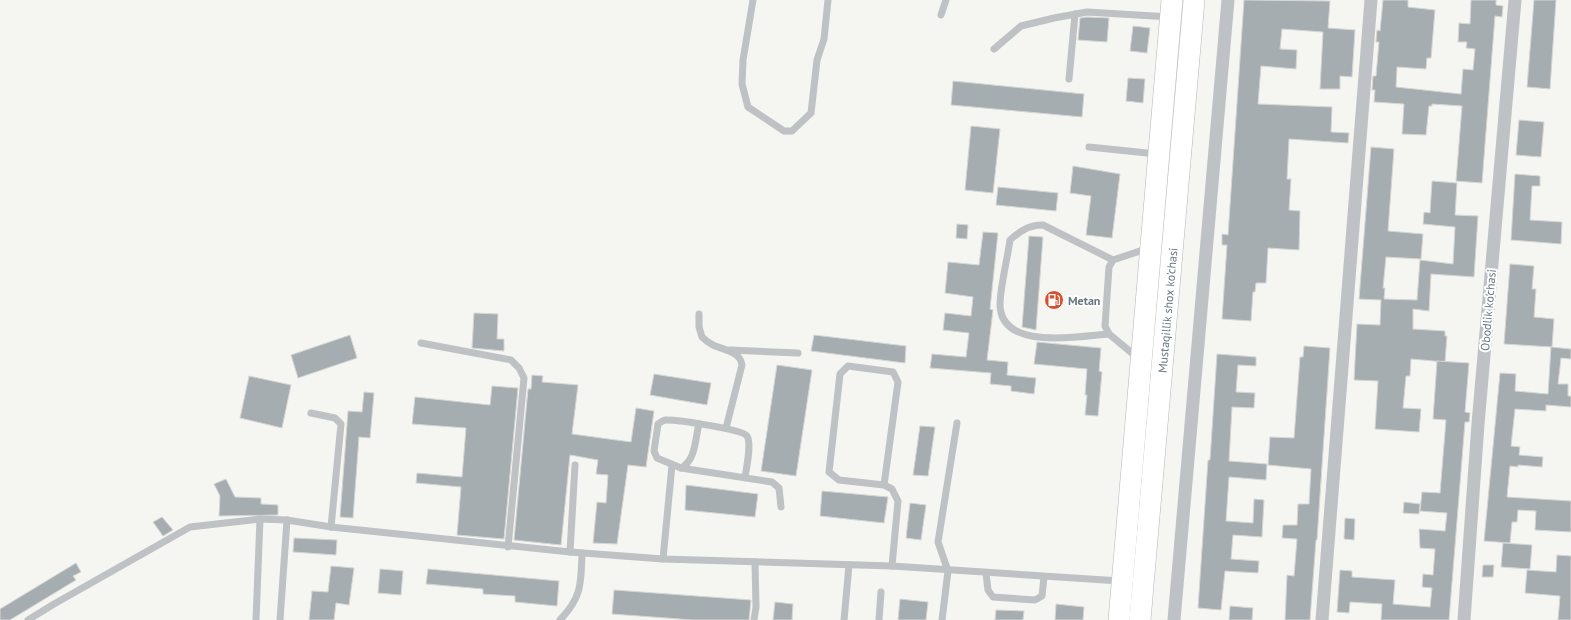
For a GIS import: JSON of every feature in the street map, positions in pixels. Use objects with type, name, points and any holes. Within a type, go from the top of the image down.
[{"type":"main road","name":"Mustaqillik shox ko'chasi","points":[[1140,620],[1194,0]]},
{"type":"main road","name":"Mustaqillik shox ko'chasi","points":[[1119,620],[1171,9]]},
{"type":"street","points":[[1174,620],[1228,0]]},
{"type":"street","points":[[1322,620],[1371,0]]},
{"type":"street","name":"Obodlik ko'chasi","points":[[1464,620],[1478,424],[1515,0]]},
{"type":"lane","points":[[754,0],[744,60],[742,84],[748,107],[784,131],[792,131],[810,113],[817,60],[824,39],[828,0]]},
{"type":"lane","points":[[941,15],[946,0]]},
{"type":"lane","points":[[994,49],[1021,26],[1087,12],[1171,9]]},
{"type":"lane","points":[[1069,79],[1075,14]]},
{"type":"lane","points":[[1090,147],[1159,154]]},
{"type":"lane","points":[[1109,334],[1042,338],[1023,336],[1004,321],[1000,304],[1010,240],[1021,230],[1033,225],[1043,225],[1113,260]]},
{"type":"lane","points":[[1141,361],[1109,334],[1105,326],[1109,267],[1113,260],[1151,247]]},
{"type":"lane","points":[[699,314],[699,327],[702,338],[713,345],[738,356],[741,360],[742,365],[726,428]]},
{"type":"lane","points":[[421,343],[511,360],[520,368],[524,378],[508,547]]},
{"type":"lane","points":[[726,350],[798,353]]},
{"type":"lane","points":[[884,485],[898,382],[893,372],[848,366],[840,374],[830,472],[839,480],[884,485],[892,489],[898,501],[892,566]]},
{"type":"lane","points":[[311,413],[335,418],[341,424],[331,527]]},
{"type":"lane","points":[[745,478],[749,443],[747,435],[738,430],[699,424],[665,420],[658,424],[654,451],[657,458],[681,468],[745,478],[772,482],[779,488],[781,507]]},
{"type":"lane","points":[[942,620],[948,571],[938,542],[957,422]]},
{"type":"lane","points":[[681,468],[688,464],[691,458],[699,424]]},
{"type":"lane","points":[[663,559],[672,464]]},
{"type":"lane","points":[[570,552],[575,465]]},
{"type":"lane","points":[[28,620],[190,527],[260,519],[287,520],[331,527],[508,547],[663,559],[892,566],[1122,582]]},
{"type":"lane","points":[[256,620],[260,519]]},
{"type":"lane","points":[[280,620],[287,520]]},
{"type":"lane","points":[[560,620],[571,608],[581,588],[582,553]]},
{"type":"lane","points":[[754,620],[756,607],[755,562]]},
{"type":"lane","points":[[844,620],[849,565]]},
{"type":"lane","points":[[986,573],[988,590],[993,597],[1035,600],[1042,596],[1044,577]]},
{"type":"lane","points":[[879,620],[881,592]]},
{"type":"building","points":[[1244,0],[1330,1],[1328,28],[1355,30],[1352,77],[1340,76],[1340,89],[1320,89],[1323,32],[1282,29],[1280,49],[1297,50],[1296,69],[1261,66],[1258,104],[1332,107],[1331,132],[1349,133],[1348,143],[1289,139],[1287,179],[1291,179],[1289,210],[1300,211],[1299,250],[1268,248],[1266,283],[1256,283],[1255,292],[1253,292],[1251,321],[1222,319],[1227,245],[1222,245],[1222,234],[1228,235]]},
{"type":"building","points":[[1383,0],[1408,0],[1408,7],[1435,10],[1431,58],[1427,58],[1426,69],[1397,67],[1396,87],[1461,94],[1463,69],[1473,70],[1475,49],[1466,48],[1467,42],[1458,42],[1459,23],[1470,24],[1471,0],[1496,0],[1496,5],[1503,6],[1502,17],[1495,16],[1482,183],[1456,181],[1462,106],[1432,104],[1432,106],[1429,106],[1426,135],[1402,134],[1404,104],[1374,102],[1375,90],[1372,90],[1373,76],[1376,76],[1379,42],[1376,42],[1377,30],[1380,31]]},
{"type":"building","points":[[1534,0],[1556,0],[1550,89],[1527,87]]},
{"type":"building","points":[[1080,18],[1109,18],[1107,42],[1078,40]]},
{"type":"building","points":[[1133,26],[1150,28],[1147,53],[1130,51]]},
{"type":"building","points":[[1128,78],[1145,79],[1143,103],[1126,101]]},
{"type":"building","points":[[953,81],[1084,94],[1082,117],[951,105]]},
{"type":"building","points":[[1519,120],[1544,122],[1541,157],[1516,155]]},
{"type":"building","points":[[971,126],[1000,129],[993,193],[965,190]]},
{"type":"building","points":[[1371,147],[1394,149],[1388,231],[1423,234],[1421,259],[1386,257],[1383,288],[1385,288],[1384,299],[1417,300],[1420,260],[1453,264],[1455,227],[1423,224],[1424,212],[1430,213],[1432,181],[1457,183],[1455,215],[1478,216],[1474,277],[1431,274],[1429,311],[1413,309],[1413,329],[1445,331],[1445,336],[1447,336],[1445,362],[1411,359],[1410,376],[1406,376],[1403,408],[1421,409],[1419,432],[1375,429],[1378,381],[1354,380],[1357,324],[1380,325],[1381,300],[1359,299]]},
{"type":"building","points":[[1073,166],[1120,174],[1112,238],[1086,235],[1091,196],[1070,193]]},
{"type":"building","points":[[1515,174],[1540,176],[1540,186],[1532,186],[1530,220],[1562,222],[1561,244],[1511,240]]},
{"type":"building","points":[[998,187],[1058,193],[1056,211],[996,205]]},
{"type":"building","points":[[957,224],[968,225],[967,239],[956,238]]},
{"type":"building","points":[[983,232],[998,233],[990,309],[993,310],[987,360],[1008,362],[1007,375],[1036,378],[1034,394],[1011,391],[1011,386],[990,384],[991,373],[930,368],[932,354],[966,357],[969,333],[943,330],[945,313],[971,316],[973,297],[945,293],[948,262],[979,265]]},
{"type":"building","points":[[1029,236],[1043,237],[1036,330],[1022,327]]},
{"type":"building","points":[[1510,264],[1534,266],[1532,289],[1536,289],[1534,317],[1554,319],[1552,347],[1504,344]]},
{"type":"building","points":[[474,313],[498,314],[497,339],[504,339],[504,351],[472,348]]},
{"type":"building","points":[[350,335],[357,358],[298,378],[291,355]]},
{"type":"building","points":[[814,335],[906,346],[905,363],[811,351]]},
{"type":"building","points":[[1037,342],[1101,348],[1099,371],[1102,372],[1098,416],[1085,415],[1087,369],[1034,364]]},
{"type":"building","points":[[1304,346],[1330,348],[1317,540],[1310,620],[1285,620],[1287,575],[1294,576],[1297,539],[1282,538],[1283,525],[1297,525],[1298,504],[1309,504],[1311,469],[1268,465],[1270,437],[1294,438],[1300,357],[1303,357]]},
{"type":"building","points":[[1551,347],[1571,349],[1571,359],[1561,358],[1558,384],[1568,384],[1568,396],[1571,396],[1571,407],[1546,405],[1546,411],[1515,409],[1511,446],[1520,447],[1519,455],[1543,457],[1542,467],[1518,465],[1518,467],[1510,466],[1507,497],[1571,501],[1571,532],[1535,530],[1536,511],[1518,510],[1517,522],[1512,522],[1510,543],[1484,541],[1500,373],[1516,374],[1515,391],[1548,394]]},
{"type":"building","points":[[1217,354],[1256,357],[1256,366],[1238,365],[1236,392],[1255,393],[1254,408],[1232,407],[1229,461],[1267,464],[1266,480],[1229,477],[1226,521],[1253,523],[1254,499],[1264,500],[1262,537],[1233,535],[1231,559],[1259,561],[1258,573],[1225,571],[1221,610],[1198,608]]},
{"type":"building","points":[[1437,361],[1469,363],[1465,412],[1470,413],[1469,422],[1465,422],[1449,620],[1381,620],[1382,604],[1350,602],[1349,613],[1337,612],[1340,570],[1352,571],[1352,577],[1395,580],[1393,604],[1430,607],[1432,588],[1422,587],[1423,574],[1433,575],[1435,549],[1420,548],[1419,529],[1445,531],[1447,513],[1420,511],[1422,492],[1440,493],[1446,420],[1433,419]]},
{"type":"building","points":[[777,365],[812,370],[796,476],[761,471]]},
{"type":"building","points":[[654,374],[711,383],[707,405],[650,395]]},
{"type":"building","points":[[532,375],[543,376],[542,382],[578,385],[572,434],[631,442],[636,408],[654,411],[646,467],[628,465],[617,544],[593,543],[597,502],[606,503],[608,475],[596,474],[598,460],[570,455],[561,545],[514,540],[528,389],[531,389]]},
{"type":"building","points":[[249,376],[291,385],[282,428],[240,418]]},
{"type":"building","points":[[492,386],[518,388],[504,539],[457,535],[461,487],[416,483],[417,473],[462,477],[466,428],[412,424],[415,397],[490,405]]},
{"type":"building","points":[[364,392],[374,393],[370,438],[359,437],[353,518],[340,517],[348,411],[362,412]]},
{"type":"building","points":[[920,426],[935,427],[928,476],[913,475]]},
{"type":"building","points":[[226,479],[235,497],[261,498],[261,504],[278,505],[278,515],[219,516],[220,496],[214,484]]},
{"type":"building","points":[[686,485],[758,494],[755,517],[685,510]]},
{"type":"building","points":[[822,491],[888,497],[884,523],[820,516]]},
{"type":"building","points":[[1404,502],[1420,504],[1419,514],[1403,513]]},
{"type":"building","points":[[910,503],[926,505],[921,540],[906,538]]},
{"type":"building","points":[[162,517],[173,530],[163,536],[153,522]]},
{"type":"building","points":[[1345,518],[1355,519],[1354,540],[1344,539]]},
{"type":"building","points":[[294,538],[337,540],[336,555],[293,552]]},
{"type":"building","points":[[1503,543],[1532,545],[1530,569],[1501,567]]},
{"type":"building","points":[[1557,555],[1571,556],[1571,620],[1558,620],[1560,596],[1525,593],[1527,570],[1556,572]]},
{"type":"building","points":[[76,563],[81,572],[73,576],[76,580],[10,620],[0,620],[0,609]]},
{"type":"building","points":[[1483,565],[1494,565],[1493,577],[1482,577]]},
{"type":"building","points":[[331,566],[354,568],[349,605],[336,603],[334,620],[309,620],[312,591],[328,592]]},
{"type":"building","points":[[380,569],[403,571],[401,595],[378,593]]},
{"type":"building","points":[[428,569],[559,581],[557,606],[515,602],[515,596],[483,594],[483,589],[426,584]]},
{"type":"building","points":[[614,590],[751,600],[749,620],[693,620],[612,614]]},
{"type":"building","points":[[900,599],[928,602],[926,620],[898,620]]},
{"type":"building","points":[[775,602],[793,604],[792,620],[773,620]]},
{"type":"building","points":[[1056,604],[1084,607],[1083,620],[1055,620]]},
{"type":"building","points":[[1230,606],[1253,608],[1252,620],[1229,620]]},
{"type":"building","points":[[996,610],[1024,611],[1023,620],[995,620]]},
{"type":"place","name":"Metan","points":[[1054,300]]}]
